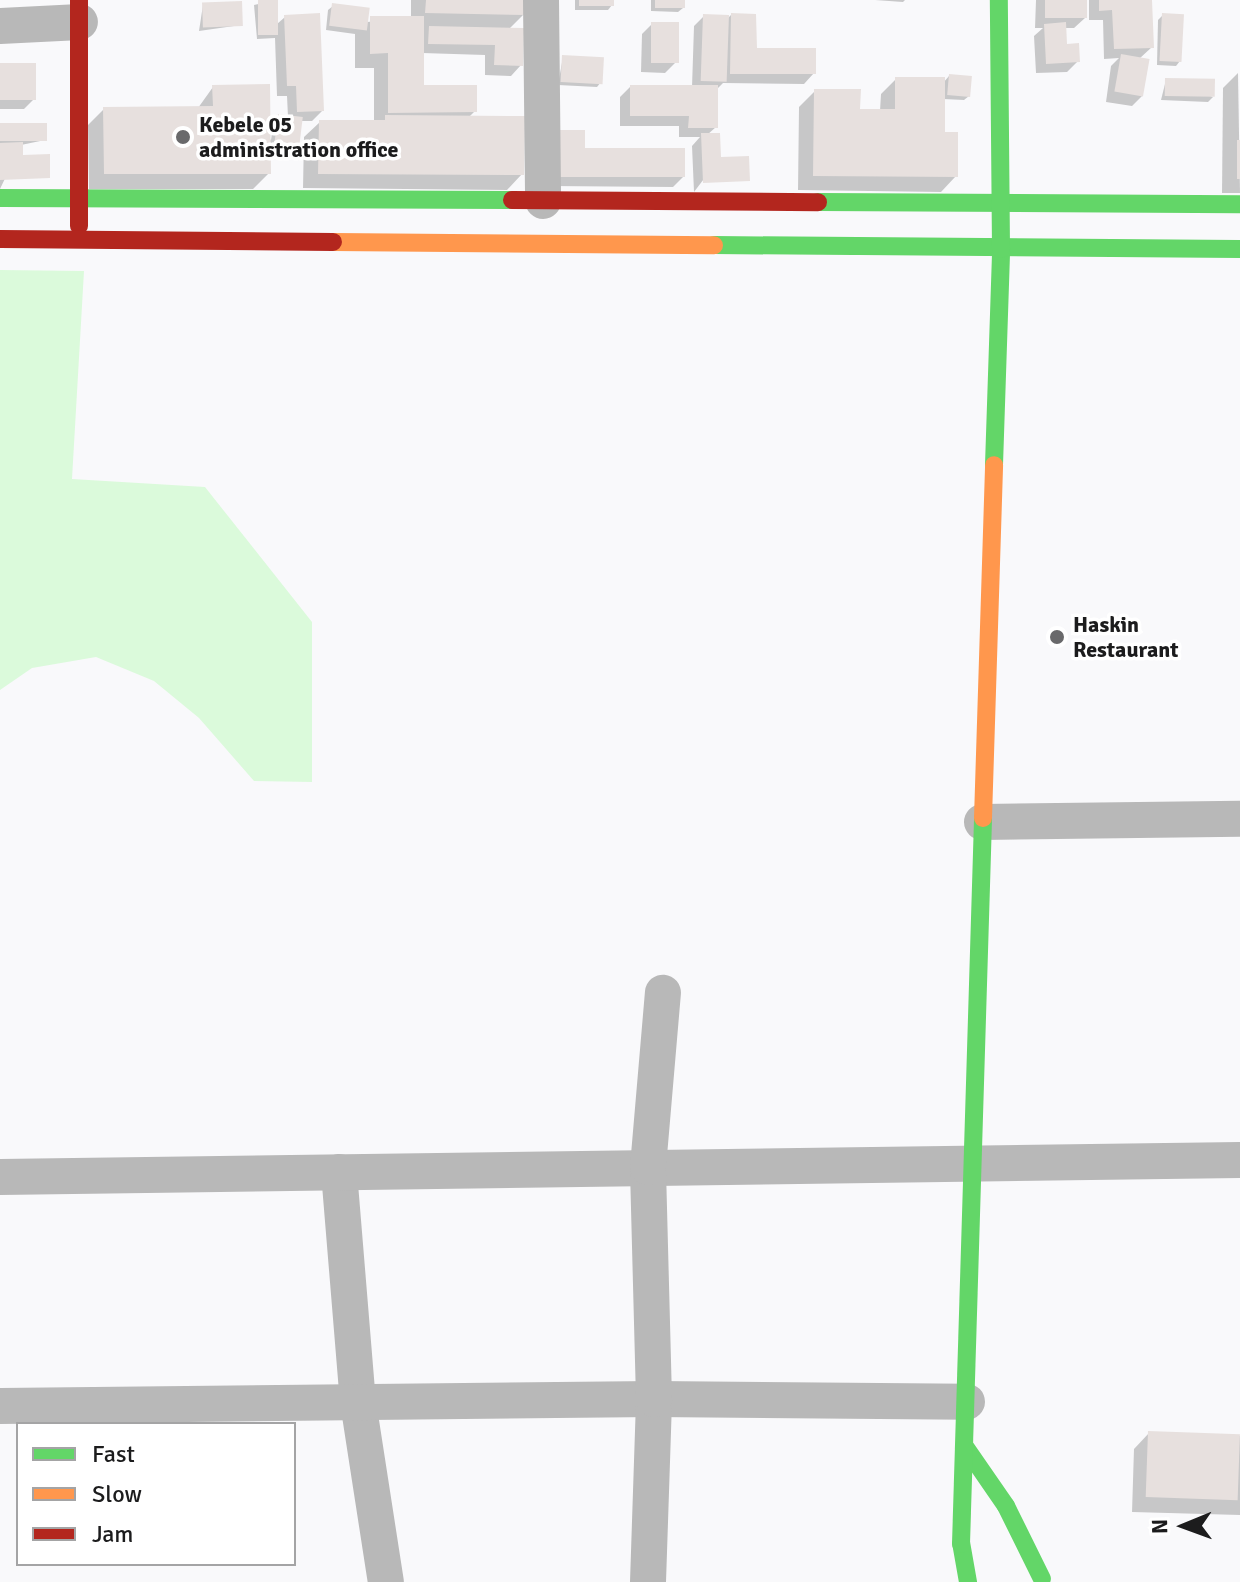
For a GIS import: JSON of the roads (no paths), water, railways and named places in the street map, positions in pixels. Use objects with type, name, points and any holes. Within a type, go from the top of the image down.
[{"type":"main road","points":[[968,1582],[961,1544],[977,1161],[982,822],[1001,249],[999,0]]},
{"type":"main road","points":[[79,239],[80,11]]},
{"type":"main road","points":[[0,198],[79,199],[110,212],[1001,249],[1240,249]]},
{"type":"main road","points":[[0,239],[79,239],[110,212],[543,201],[1240,204]]},
{"type":"main road","points":[[966,1448],[1006,1506],[1040,1580]]},
{"type":"street","points":[[541,0],[543,201]]},
{"type":"street","points":[[0,26],[80,11]]},
{"type":"street","points":[[982,822],[1240,819]]},
{"type":"street","points":[[648,1582],[654,1399],[648,1167],[663,993]]},
{"type":"street","points":[[0,1177],[977,1161],[1240,1160]]},
{"type":"street","points":[[339,1172],[358,1402],[386,1582]]},
{"type":"street","points":[[0,1406],[654,1399],[967,1402]]},
{"type":"place","name":"Kebele 05 administration office","points":[[183,137]]},
{"type":"place","name":"Haskin Restaurant","points":[[1057,637]]}]
